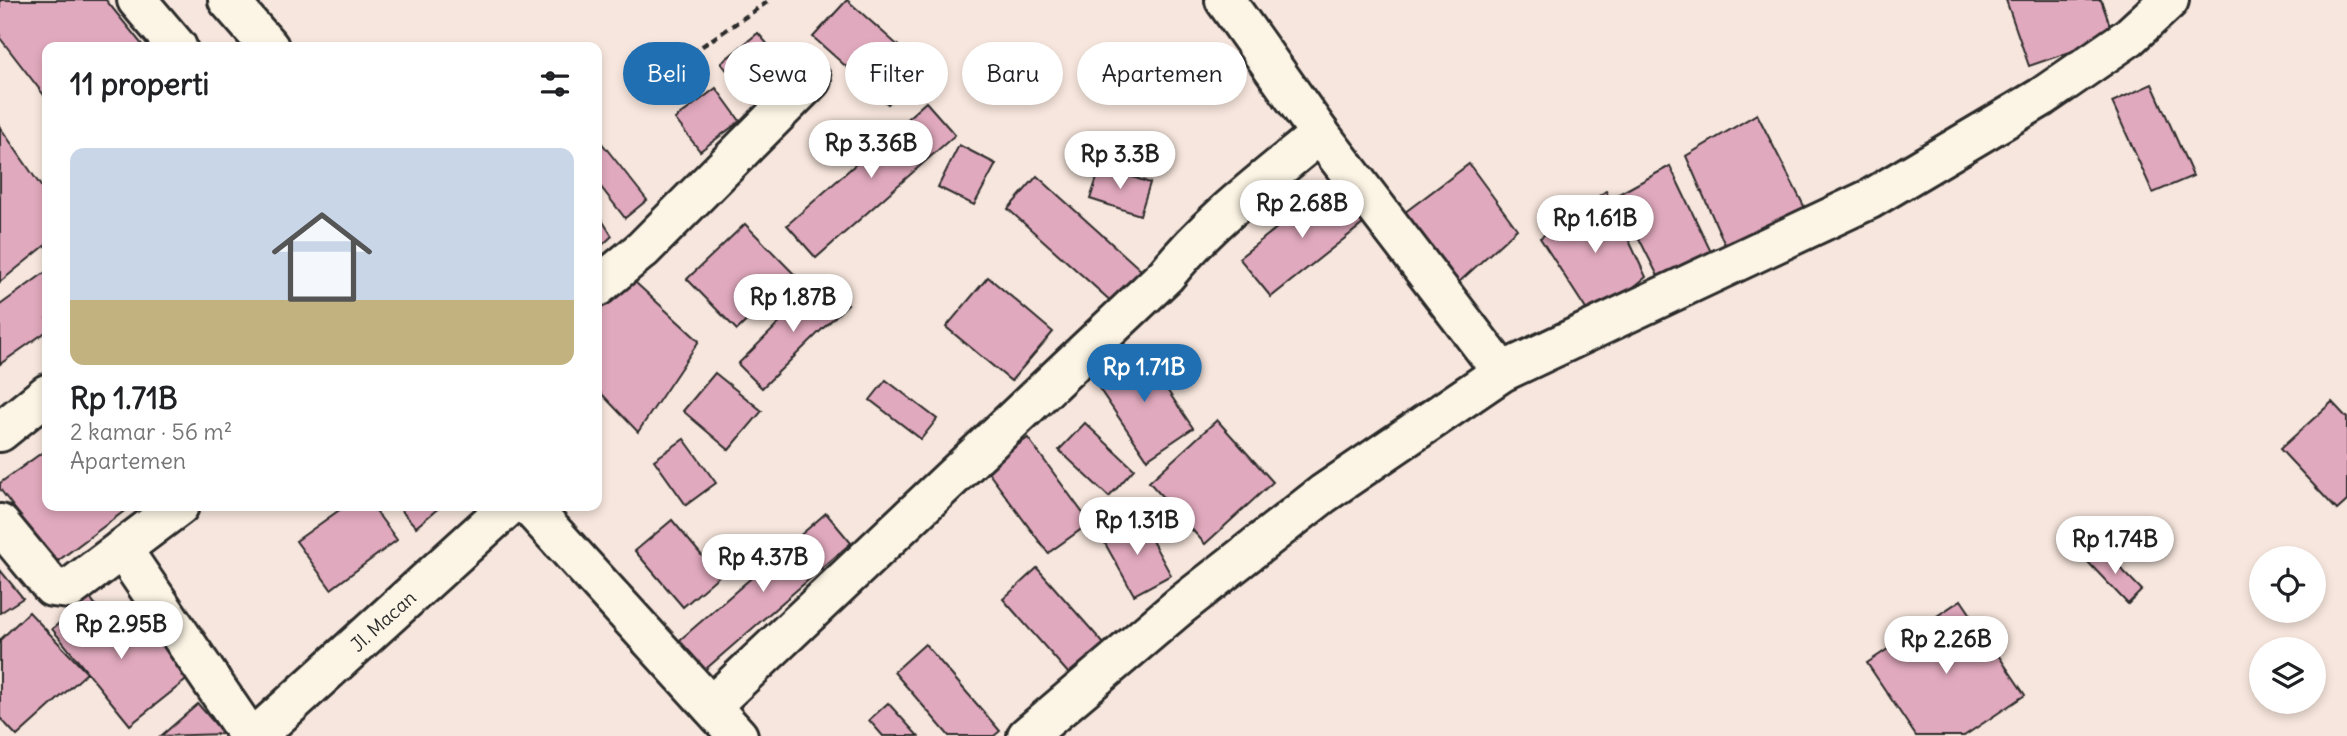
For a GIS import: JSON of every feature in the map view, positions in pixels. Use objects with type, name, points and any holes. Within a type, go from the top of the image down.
[{"type":"street","points":[[137,0],[173,42]]},
{"type":"street","points":[[228,0],[266,42]]},
{"type":"street","points":[[1225,0],[1320,134],[1502,372]]},
{"type":"street","points":[[1043,731],[1180,606],[1323,494],[1502,372],[1870,199],[2042,97],[2129,37],[2169,0]]},
{"type":"street","points":[[602,283],[643,248],[786,105]]},
{"type":"street","points":[[711,706],[1166,275],[1186,249],[1209,226],[1320,134]]},
{"type":"street","points":[[0,432],[42,398]]},
{"type":"street","points":[[0,524],[52,587],[69,589],[172,511]]},
{"type":"street","name":"Jl. Macan","points":[[247,729],[503,511]]},
{"type":"street","points":[[534,511],[738,736]]},
{"type":"street","points":[[122,549],[247,729]]},
{"type":"path","points":[[709,42],[770,0]]},
{"type":"building","points":[[0,0],[106,0],[140,42],[42,42],[42,93],[0,38]]},
{"type":"building","points":[[847,0],[894,42],[845,42],[845,66],[831,53],[831,42],[819,42],[813,37]]},
{"type":"building","points":[[2006,0],[2101,0],[2114,37],[2029,66]]},
{"type":"building","points":[[758,33],[766,42],[747,42]]},
{"type":"building","points":[[2152,84],[2193,176],[2153,193],[2112,102]]},
{"type":"building","points":[[716,88],[724,99],[724,105],[728,105],[740,121],[700,151],[675,119],[694,105],[710,105],[710,93]]},
{"type":"building","points":[[923,105],[929,105],[955,135],[816,258],[787,225]]},
{"type":"building","points":[[1757,114],[1806,210],[1725,245],[1686,156]]},
{"type":"building","points":[[0,127],[42,188],[42,248],[0,282]]},
{"type":"building","points":[[602,143],[647,200],[625,218],[602,188]]},
{"type":"building","points":[[959,145],[996,164],[974,205],[938,187]]},
{"type":"building","points":[[1469,164],[1517,229],[1446,294],[1396,219]]},
{"type":"building","points":[[1101,166],[1150,183],[1140,215],[1090,199]]},
{"type":"building","points":[[1670,166],[1712,254],[1660,280],[1617,195]]},
{"type":"building","points":[[1037,176],[1142,271],[1113,303],[1008,209]]},
{"type":"building","points":[[1333,183],[1364,223],[1271,297],[1239,258]]},
{"type":"building","points":[[1606,191],[1646,277],[1593,320],[1540,238]]},
{"type":"building","points":[[602,220],[612,236],[602,245]]},
{"type":"building","points":[[745,224],[795,275],[737,330],[687,279]]},
{"type":"building","points":[[623,271],[699,341],[638,432],[602,394],[602,300]]},
{"type":"building","points":[[42,275],[42,335],[0,364],[0,305]]},
{"type":"building","points":[[988,277],[1053,332],[1011,381],[946,327]]},
{"type":"building","points":[[824,279],[848,304],[762,388],[738,364]]},
{"type":"building","points":[[1140,350],[1193,428],[1147,459],[1094,381]]},
{"type":"building","points":[[715,373],[762,411],[729,450],[683,411]]},
{"type":"building","points":[[886,380],[937,419],[921,439],[870,400]]},
{"type":"building","points":[[2332,402],[2347,418],[2347,501],[2337,510],[2280,449]]},
{"type":"building","points":[[1217,420],[1273,482],[1205,544],[1149,482]]},
{"type":"building","points":[[1085,423],[1134,469],[1109,497],[1059,450]]},
{"type":"building","points":[[1028,438],[1090,523],[1048,553],[985,468]]},
{"type":"building","points":[[684,439],[716,483],[686,505],[654,460]]},
{"type":"building","points":[[42,453],[42,511],[124,511],[55,563],[0,489],[0,483]]},
{"type":"building","points":[[338,511],[376,511],[397,540],[331,589],[296,541]]},
{"type":"building","points":[[402,511],[435,511],[416,527]]},
{"type":"building","points":[[826,513],[851,543],[700,674],[674,645]]},
{"type":"building","points":[[1140,519],[1171,575],[1134,595],[1103,540]]},
{"type":"building","points":[[672,520],[719,576],[683,607],[635,551]]},
{"type":"building","points":[[2101,548],[2142,590],[2128,604],[2087,561]]},
{"type":"building","points":[[1037,568],[1104,644],[1069,674],[1003,599]]},
{"type":"building","points":[[0,570],[23,598],[0,613]]},
{"type":"building","points":[[90,598],[128,645],[151,627],[190,677],[130,725],[52,629]]},
{"type":"building","points":[[1961,600],[2025,695],[1964,736],[1916,736],[1867,663]]},
{"type":"building","points":[[29,612],[87,673],[17,736],[0,718],[0,640]]},
{"type":"building","points":[[925,644],[1000,731],[994,736],[949,736],[894,672]]},
{"type":"building","points":[[888,703],[918,736],[883,736],[869,720]]},
{"type":"building","points":[[198,704],[224,734],[161,736]]}]
